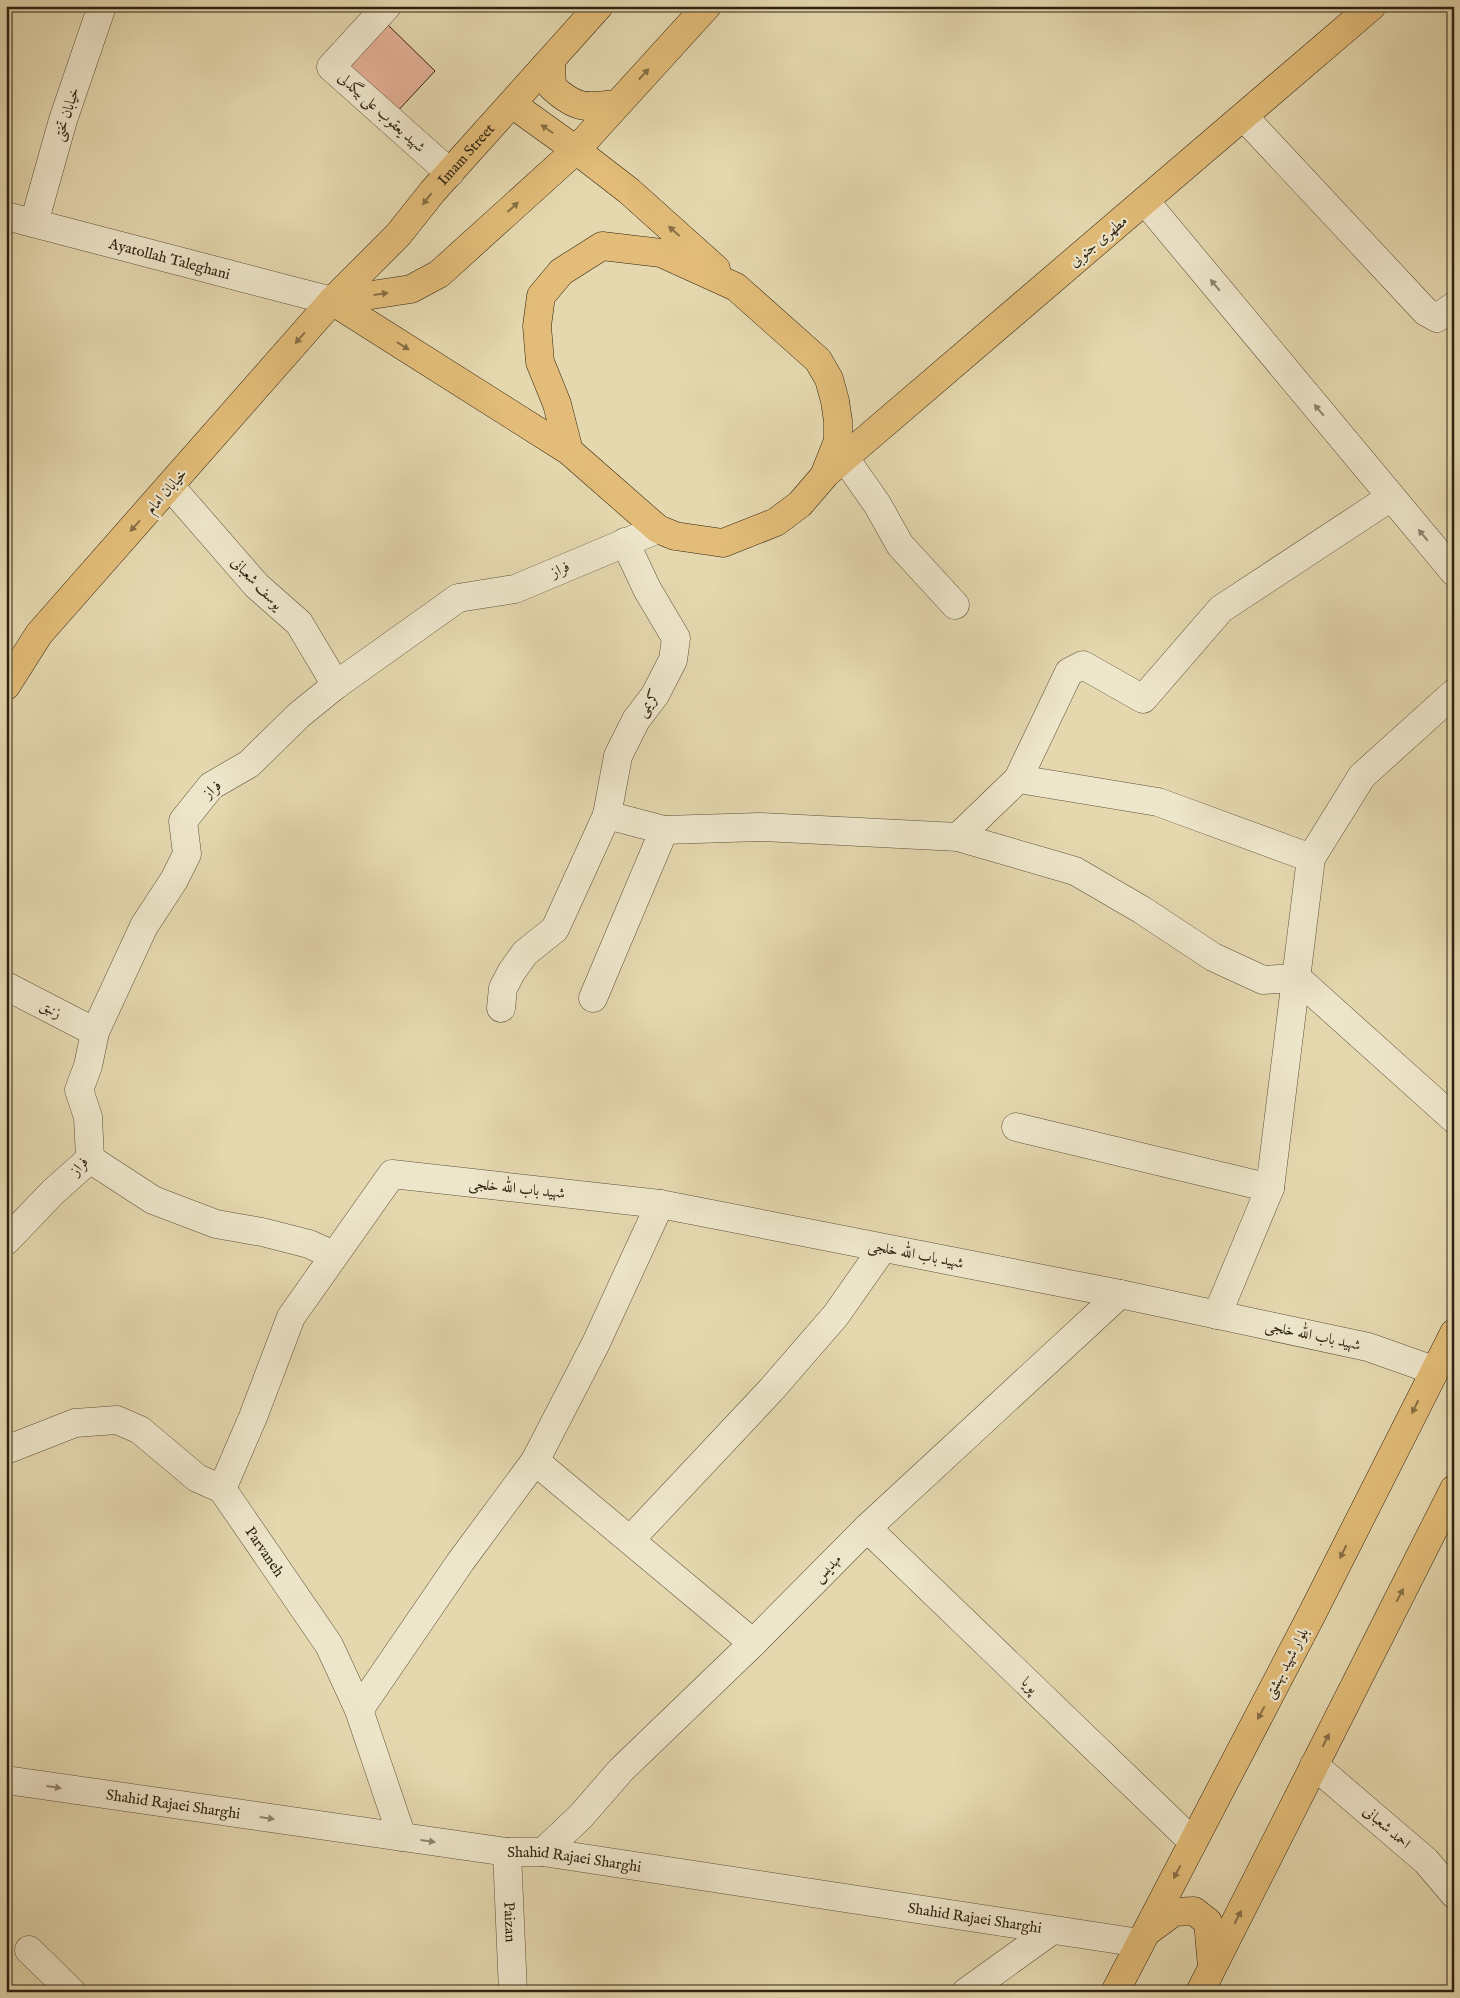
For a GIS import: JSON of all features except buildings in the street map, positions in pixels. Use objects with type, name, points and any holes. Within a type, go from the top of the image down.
[{"type":"main road","name":"Imam Street","points":[[332,301],[398,235],[450,173],[600,6]]},
{"type":"main road","points":[[332,301],[411,289],[439,274],[576,150],[707,6]]},
{"type":"main road","name":"مطهری جنوبی","points":[[824,476],[1372,6]]},
{"type":"main road","points":[[551,62],[552,87],[569,102],[586,108],[616,104]]},
{"type":"main road","points":[[332,301],[569,451],[658,529],[675,536],[723,543],[776,522],[800,504],[824,476],[838,441],[838,421],[829,379],[818,360],[629,191],[512,104]]},
{"type":"main road","points":[[569,451],[557,404],[540,362],[537,326],[541,296],[561,272],[602,246],[661,253],[736,287]]},
{"type":"main road","name":"خیابان امام","points":[[6,686],[39,634],[332,301]]},
{"type":"main road","name":"بلوار شهید بهشتی","points":[[1115,1992],[1312,1614],[1433,1370],[1454,1333]]},
{"type":"main road","points":[[1200,1992],[1454,1488]]},
{"type":"main road","points":[[1143,1938],[1174,1912],[1194,1911],[1208,1922],[1212,1968]]},
{"type":"street","name":"خیابان تختی","points":[[34,223],[63,120],[102,6]]},
{"type":"street","name":"شهید یعقوب علی بیگدلی","points":[[388,6],[331,67],[450,173]]},
{"type":"street","points":[[1244,116],[1426,312],[1437,318],[1454,306]]},
{"type":"street","points":[[1145,201],[1454,572]]},
{"type":"street","name":"Ayatollah Taleghani","points":[[6,216],[332,301]]},
{"type":"street","points":[[844,457],[877,504],[900,545],[954,605]]},
{"type":"street","name":"یوسف شعبانی","points":[[170,486],[257,586],[299,623],[336,685]]},
{"type":"street","points":[[958,837],[1018,779],[1069,672],[1082,665],[1143,699],[1221,609],[1391,496]]},
{"type":"street","name":"فراز","points":[[6,1241],[54,1191],[90,1159],[88,1116],[79,1090],[88,1066],[95,1032],[144,926],[174,880],[186,854],[183,821],[211,786],[249,764],[299,715],[336,685],[458,598],[515,589],[658,529]]},
{"type":"street","name":"کریمی","points":[[501,1008],[503,988],[512,971],[525,953],[555,930],[607,815],[618,756],[636,720],[655,696],[673,660],[676,638],[647,589],[625,542]]},
{"type":"street","points":[[1217,1315],[1270,1188],[1311,858],[1362,776],[1454,693]]},
{"type":"street","points":[[1018,779],[1158,802],[1311,858]]},
{"type":"street","points":[[607,815],[664,830],[760,826],[958,837],[1075,871],[1142,910],[1213,957],[1263,980],[1297,978],[1454,1118]]},
{"type":"street","points":[[593,998],[664,830]]},
{"type":"street","name":"زنبق","points":[[6,986],[95,1032]]},
{"type":"street","points":[[1016,1127],[1270,1188]]},
{"type":"street","points":[[6,1450],[75,1423],[117,1420],[140,1430],[197,1478],[222,1489],[253,1417],[291,1317],[333,1255],[309,1244],[262,1232],[216,1224],[153,1200],[90,1159]]},
{"type":"street","name":"شهید باب الله خلجی","points":[[333,1255],[392,1174],[660,1204],[1120,1294],[1368,1347],[1433,1370]]},
{"type":"street","points":[[359,1710],[414,1633],[460,1561],[535,1461],[596,1343],[660,1204]]},
{"type":"street","points":[[631,1539],[778,1383],[836,1315],[883,1248]]},
{"type":"street","name":"مهدیس","points":[[543,1852],[581,1816],[621,1770],[753,1643],[867,1528],[1120,1294]]},
{"type":"street","points":[[535,1461],[631,1539],[753,1643]]},
{"type":"street","name":"Parvaneh","points":[[222,1489],[329,1645],[359,1710],[402,1837]]},
{"type":"street","name":"پویا","points":[[867,1528],[1193,1842]]},
{"type":"street","name":"احمد شعبانی","points":[[1314,1765],[1426,1861],[1454,1894]]},
{"type":"street","name":"Shahid Rajaei Sharghi","points":[[6,1780],[507,1852],[543,1852],[1051,1931],[1143,1938]]},
{"type":"street","name":"Paizan","points":[[507,1852],[513,1992]]},
{"type":"street","points":[[966,1992],[1051,1931]]},
{"type":"street","points":[[28,1950],[72,1992]]}]
